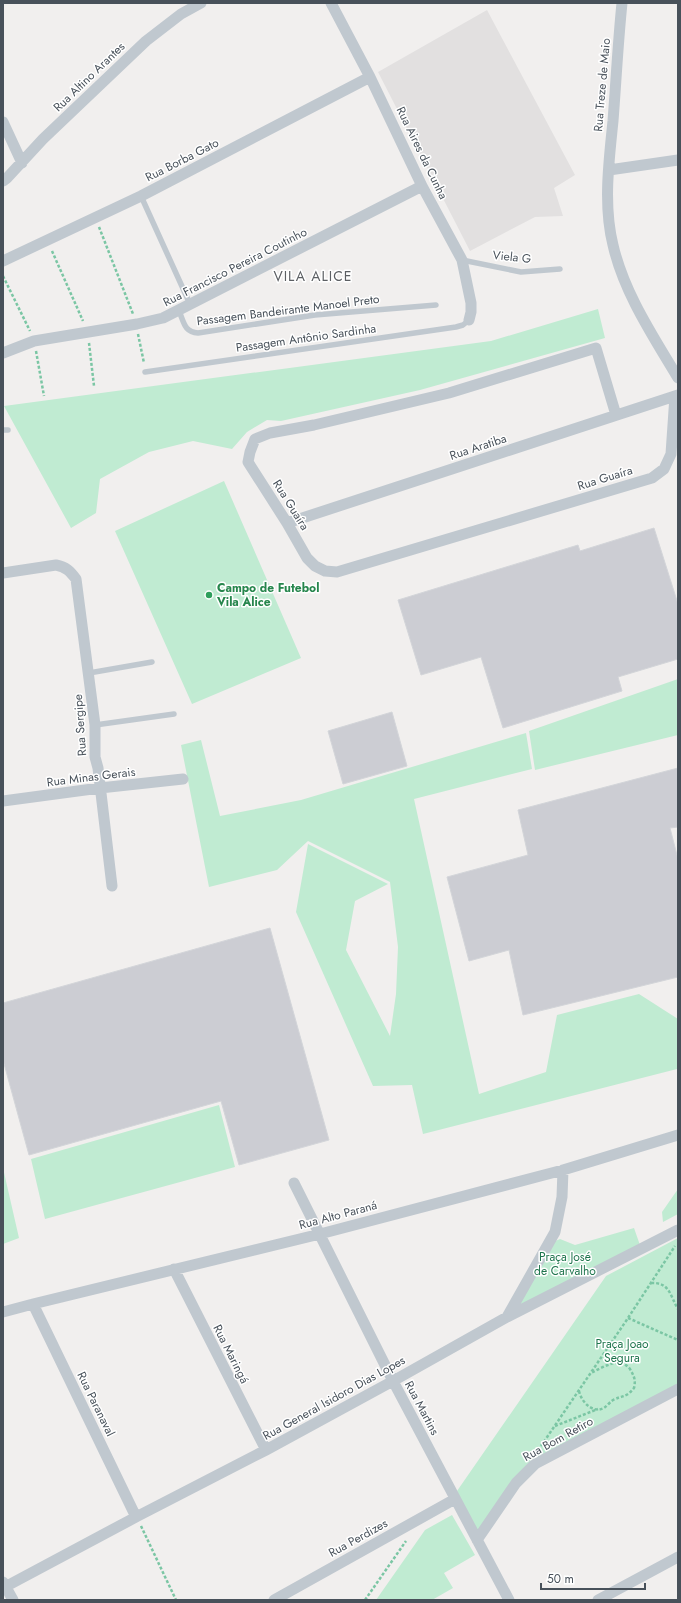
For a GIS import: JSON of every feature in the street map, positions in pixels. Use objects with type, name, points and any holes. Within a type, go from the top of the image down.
[{"type":"street","name":"Rua Altino Arantes","points":[[3,180],[43,139],[146,41],[181,14],[201,3]]},
{"type":"street","name":"Rua Aires da Cunha","points":[[331,3],[370,77],[422,186],[462,260],[471,303],[469,320]]},
{"type":"street","points":[[616,3],[621,14]]},
{"type":"street","name":"Rua Treze de Maio","points":[[622,3],[609,170],[608,208],[612,244],[622,276],[637,308],[678,378]]},
{"type":"street","name":"Rua Borba Gato","points":[[3,261],[141,196],[370,77]]},
{"type":"street","points":[[3,122],[22,162]]},
{"type":"street","points":[[609,170],[678,160]]},
{"type":"street","name":"Rua Francisco Pereira Coutinho","points":[[3,353],[34,341],[137,324],[163,318],[422,186]]},
{"type":"street","name":"Rua Guaíra","points":[[616,415],[596,348],[449,393],[314,425],[270,433],[255,439],[248,462],[287,523],[306,558],[315,566],[325,571],[337,572],[652,478],[664,469],[671,454],[677,396]]},
{"type":"street","name":"Rua Aratiba","points":[[287,523],[677,396]]},
{"type":"street","name":"Rua Sergipe","points":[[3,573],[56,566],[64,567],[71,572],[76,579],[89,673],[95,725],[95,757],[112,886]]},
{"type":"street","name":"Rua Minas Gerais","points":[[3,801],[183,779]]},
{"type":"street","name":"Rua Alto Paraná","points":[[3,1312],[320,1234],[564,1170],[678,1135]]},
{"type":"street","points":[[507,1317],[555,1232],[562,1196],[564,1170]]},
{"type":"street","name":"Rua Martins","points":[[294,1183],[393,1381],[509,1600]]},
{"type":"street","name":"Rua General Isidoro Dias Lopes","points":[[4,1586],[266,1450],[507,1317],[678,1230]]},
{"type":"street","name":"Rua Maringá","points":[[174,1269],[266,1450]]},
{"type":"street","name":"Rua Paranaval","points":[[33,1304],[136,1517]]},
{"type":"street","name":"Rua Bom Retiro","points":[[477,1540],[516,1483],[535,1464],[678,1389]]},
{"type":"street","name":"Rua Perdizes","points":[[274,1600],[455,1499]]},
{"type":"street","points":[[598,1600],[678,1557]]},
{"type":"street","points":[[4,1586],[13,1600]]},
{"type":"lane","points":[[141,196],[190,304]]},
{"type":"lane","name":"Viela G","points":[[462,260],[521,272],[560,269]]},
{"type":"lane","name":"Passagem Bandeirante Manoel Preto","points":[[179,311],[188,330],[198,333],[315,315],[436,305]]},
{"type":"lane","name":"Passagem Antônio Sardinha","points":[[145,372],[456,327],[463,325],[469,320]]},
{"type":"lane","points":[[89,673],[152,662]]},
{"type":"lane","points":[[95,725],[174,714]]},
{"type":"path","points":[[95,218],[130,302],[137,324],[145,372]]},
{"type":"path","points":[[47,241],[88,332],[94,386]]},
{"type":"path","points":[[538,1451],[628,1318],[678,1240]]},
{"type":"path","points":[[651,1283],[660,1283],[670,1291],[678,1309]]},
{"type":"path","points":[[628,1318],[678,1340]]},
{"type":"path","points":[[555,1426],[605,1408],[612,1400],[625,1396],[634,1388],[635,1376],[628,1367],[616,1362],[591,1373]]},
{"type":"path","points":[[579,1390],[581,1398],[589,1407],[599,1409]]},
{"type":"path","points":[[136,1517],[176,1600]]},
{"type":"path","points":[[365,1600],[410,1536]]},
{"type":"shaded area","points":[[487,10],[575,175],[554,188],[563,216],[535,217],[470,251],[378,72]]},
{"type":"green space","points":[[598,309],[605,338],[420,390],[281,421],[267,420],[247,432],[232,449],[193,441],[149,452],[100,479],[96,513],[71,528],[4,406],[491,341]]},
{"type":"green space","name":"Campo de Futebol Vila Alice","points":[[224,481],[301,658],[192,704],[115,531]]},
{"type":"green space","points":[[678,679],[678,735],[535,770],[529,731]]},
{"type":"green space","points":[[526,733],[532,769],[414,799],[479,1094],[546,1072],[557,1015],[639,994],[678,1019],[677,1069],[423,1134],[412,1085],[373,1086],[296,912],[308,844],[388,884],[355,901],[346,950],[390,1036],[396,994],[398,947],[390,882],[308,841],[277,870],[209,887],[181,745],[201,740],[220,816],[301,800]]},
{"type":"green space","points":[[219,1105],[235,1167],[45,1219],[31,1159]]},
{"type":"green space","points":[[3,1168],[19,1238],[3,1244]]},
{"type":"green space","points":[[678,1189],[678,1214],[663,1222],[662,1212]]},
{"type":"green space","name":"Praça José de Carvalho","points":[[634,1228],[641,1248],[516,1311],[553,1242],[560,1239],[575,1245]]},
{"type":"green space","name":"Praça Joao Segura","points":[[678,1238],[678,1385],[544,1454],[477,1533],[457,1491],[606,1276]]},
{"type":"green space","points":[[452,1515],[475,1555],[444,1573],[453,1588],[432,1600],[376,1600],[425,1530]]},
{"type":"building","points":[[654,528],[678,604],[678,659],[618,677],[622,691],[503,728],[481,657],[421,675],[398,600],[578,545],[580,551]]},
{"type":"building","points":[[392,712],[407,766],[343,784],[328,731]]},
{"type":"building","points":[[678,768],[678,827],[670,828],[678,859],[678,977],[523,1015],[509,950],[469,961],[447,877],[528,855],[518,810]]},
{"type":"building","points":[[270,928],[329,1140],[239,1165],[221,1101],[29,1155],[3,1060],[3,1003]]},
{"type":"place","name":"Campo de Futebol Vila Alice","points":[[209,595]]},
{"type":"district","name":"VILA ALICE","points":[[313,276]]}]
